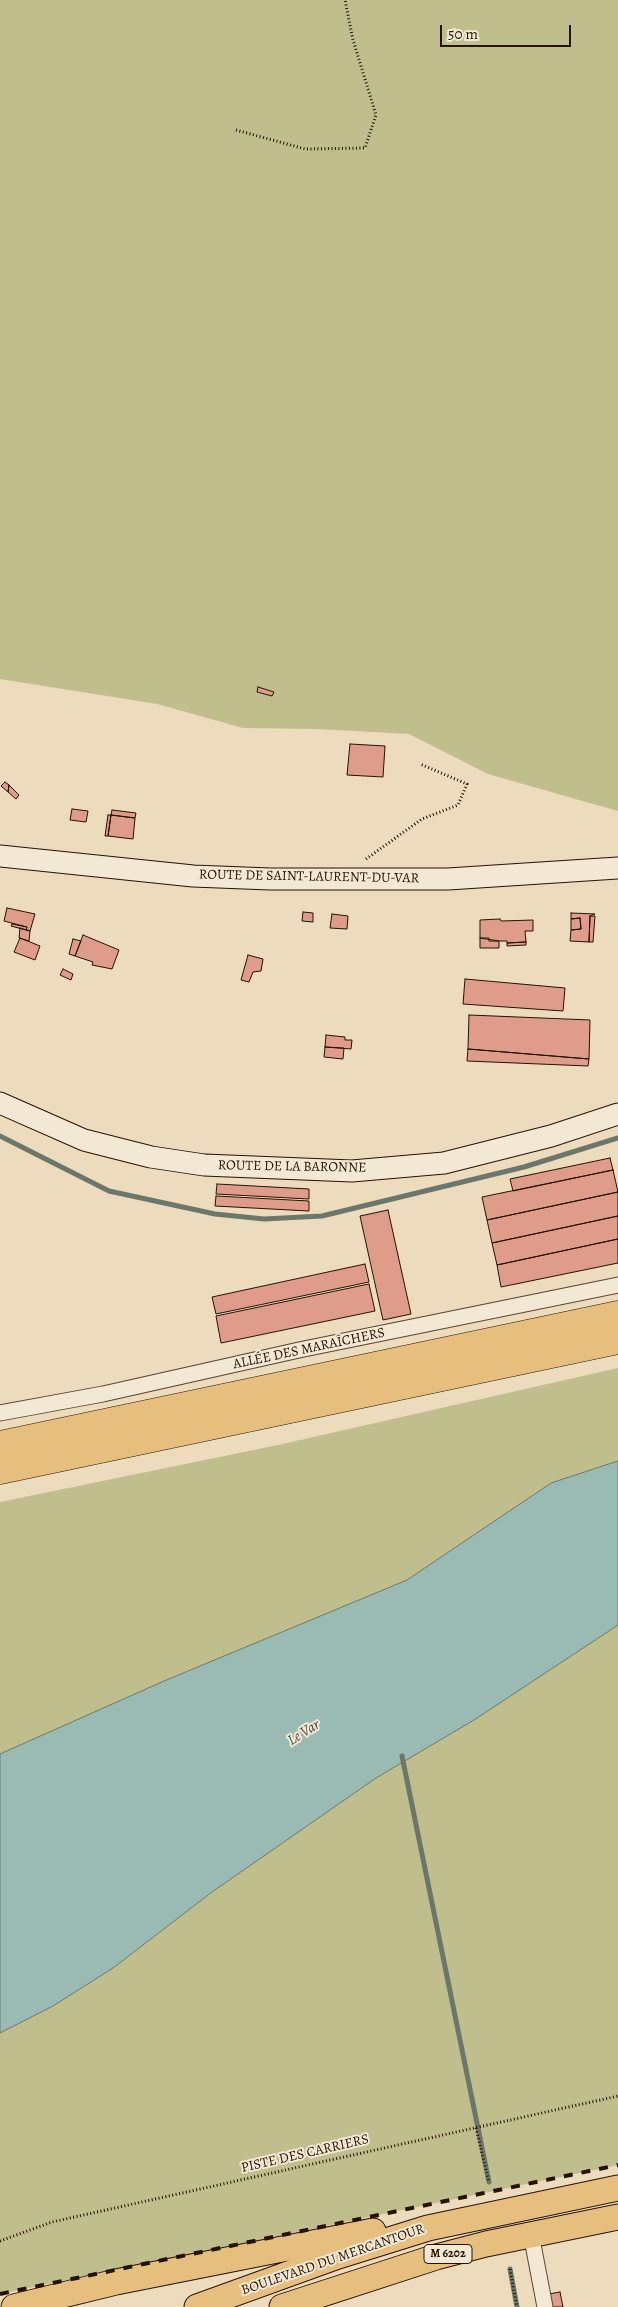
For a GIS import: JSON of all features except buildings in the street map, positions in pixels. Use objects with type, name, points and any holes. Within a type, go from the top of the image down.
[{"type":"highway","points":[[0,1445],[618,1315]]},
{"type":"highway","points":[[0,1470],[618,1340]]},
{"type":"main road","name":"ROUTE DE SAINT-LAURENT-DU-VAR","points":[[0,856],[193,876],[270,879],[448,879],[618,868]]},
{"type":"main road","name":"ROUTE DE LA BARONNE","points":[[0,1103],[84,1140],[151,1157],[204,1165],[352,1171],[444,1163],[551,1136],[618,1114]]},
{"type":"main road","name":"BOULEVARD DU MERCANTOUR","points":[[197,2307],[338,2256],[428,2228],[618,2188]]},
{"type":"main road","name":"BOULEVARD DU MERCANTOUR","points":[[282,2307],[436,2257],[531,2234],[618,2217]]},
{"type":"main road","points":[[14,2307],[116,2282],[352,2234],[428,2228]]},
{"type":"street","name":"ALLÉE DES MARAÎCHERS","points":[[0,1413],[103,1394],[299,1350],[618,1285]]},
{"type":"street","points":[[531,2234],[545,2307]]},
{"type":"path","points":[[236,130],[305,149],[365,148],[376,115],[353,40],[345,0]]},
{"type":"path","points":[[358,860],[368,859],[422,819],[458,805],[466,784],[420,764]]},
{"type":"path","name":"PISTE DES CARRIERS","points":[[0,2241],[52,2222],[618,2096]]},
{"type":"path","points":[[476,2128],[489,2182]]},
{"type":"path","points":[[510,2269],[517,2307]]},
{"type":"shaded area","points":[[0,0],[618,0],[618,811],[488,774],[409,734],[318,729],[243,728],[157,704],[0,679]]},
{"type":"shaded area","points":[[618,1368],[618,1461],[551,1483],[407,1580],[164,1681],[0,1754],[0,1502],[278,1445]]},
{"type":"shaded area","points":[[618,1625],[618,2165],[0,2294],[0,2033],[53,2006],[113,1968],[212,1892],[376,1778],[474,1720]]},
{"type":"water","name":"Le Var","points":[[618,1461],[618,1625],[474,1720],[376,1778],[212,1892],[113,1968],[53,2006],[0,2033],[0,1754],[164,1681],[407,1580],[551,1483]]},
{"type":"waterway","points":[[0,1136],[109,1191],[215,1214],[264,1219],[322,1216],[524,1167],[618,1138]]},
{"type":"waterway","points":[[402,1756],[489,2182]]},
{"type":"waterway","points":[[510,2269],[517,2307]]},
{"type":"railway","points":[[0,2294],[618,2165]]}]
